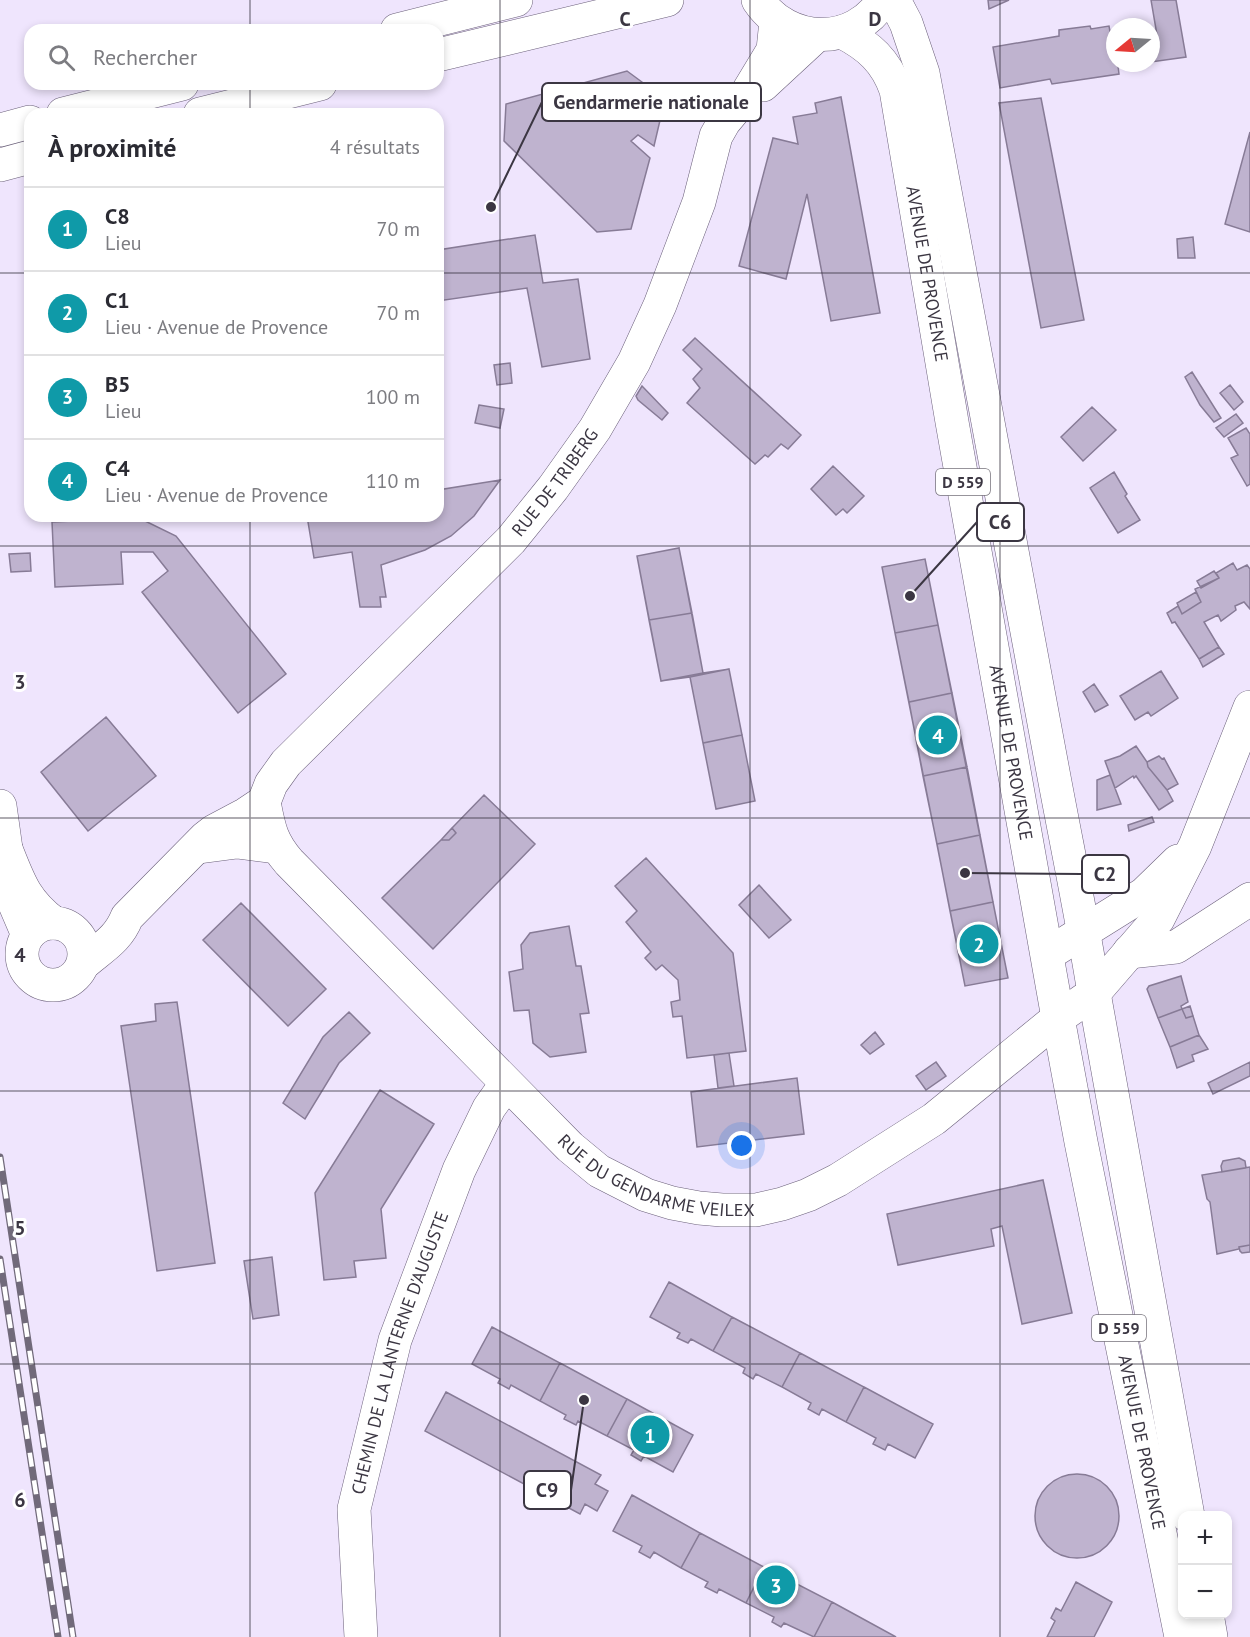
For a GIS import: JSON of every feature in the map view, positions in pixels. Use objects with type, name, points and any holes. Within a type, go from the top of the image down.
[{"type":"street","points":[[421,24],[516,0]]},
{"type":"street","points":[[444,54],[667,0]]},
{"type":"street","name":"RUE DE TRIBERG","points":[[744,98],[829,34],[861,24],[883,0]]},
{"type":"street","name":"AVENUE DE PROVENCE","points":[[894,0],[906,22],[923,73],[1066,843],[1085,931],[1094,993],[1187,1511]]},
{"type":"street","name":"RUE DE TRIBERG","points":[[264,802],[271,784],[286,763],[511,540],[553,488],[595,429],[634,362],[660,305],[699,202],[716,136],[724,122],[744,98],[773,50],[761,6]]},
{"type":"street","name":"AVENUE DE PROVENCE","points":[[761,6],[789,28],[829,34],[860,42],[881,60],[896,90],[952,422],[1058,1018],[1181,1637]]},
{"type":"street","points":[[87,108],[158,90]]},
{"type":"street","points":[[224,108],[296,90]]},
{"type":"street","points":[[0,130],[24,124]]},
{"type":"street","points":[[0,165],[24,159]]},
{"type":"street","name":"RUE DU GENDARME VEILEX","points":[[276,847],[506,1084],[570,1147],[599,1171],[646,1195],[672,1203],[722,1210],[756,1209],[782,1204],[808,1195],[873,1159],[934,1119],[1058,1018],[1094,993],[1158,919],[1195,846],[1250,707]]},
{"type":"street","points":[[82,964],[117,936],[127,917],[214,831],[264,802],[269,830],[276,847],[237,842],[199,847]]},
{"type":"street","points":[[0,806],[6,849],[31,903],[51,929],[79,936],[84,954],[78,972],[63,984],[54,986],[35,980],[28,973],[21,954],[51,929],[127,917]]},
{"type":"street","points":[[1048,954],[1144,894],[1195,846]]},
{"type":"street","points":[[1129,952],[1176,947],[1250,899]]},
{"type":"street","name":"CHEMIN DE LA LANTERNE D'AUGUSTE","points":[[361,1637],[354,1509],[395,1340],[459,1170],[489,1108],[506,1084]]},
{"type":"street","points":[[1208,1619],[1211,1637]]},
{"type":"building","points":[[988,0],[1009,0],[989,9]]},
{"type":"building","points":[[1151,0],[1176,0],[1186,57],[1160,61],[1160,18],[1154,18]]},
{"type":"building","points":[[1106,26],[1106,72],[1119,72],[1119,74],[1052,84],[1050,79],[1000,88],[993,47],[1059,36],[1059,30]]},
{"type":"building","points":[[627,71],[665,99],[654,146],[638,135],[631,141],[650,158],[631,229],[597,232],[504,141],[506,104]]},
{"type":"building","points":[[841,97],[880,313],[831,321],[807,194],[786,279],[739,266],[773,138],[798,144],[793,117],[817,113],[815,103]]},
{"type":"building","points":[[1041,98],[1084,320],[1041,328],[999,103]]},
{"type":"building","points":[[1250,132],[1250,232],[1225,224]]},
{"type":"building","points":[[535,235],[543,283],[578,279],[590,359],[542,367],[527,288],[444,300],[444,249]]},
{"type":"building","points":[[1193,237],[1195,258],[1178,258],[1177,239]]},
{"type":"building","points":[[695,338],[801,435],[788,449],[781,444],[768,457],[765,455],[755,464],[687,403],[700,388],[693,379],[702,369],[683,350]]},
{"type":"building","points":[[510,363],[512,383],[497,385],[494,365]]},
{"type":"building","points":[[1192,372],[1221,418],[1214,422],[1200,405],[1185,377]]},
{"type":"building","points":[[1230,385],[1243,402],[1234,410],[1220,393]]},
{"type":"building","points":[[642,386],[668,413],[662,420],[638,400],[636,396]]},
{"type":"building","points":[[479,405],[504,409],[500,428],[475,423]]},
{"type":"building","points":[[1092,407],[1116,430],[1083,461],[1061,437]]},
{"type":"building","points":[[1236,414],[1243,423],[1224,437],[1216,428]]},
{"type":"building","points":[[1246,428],[1250,434],[1250,484],[1247,486],[1231,458],[1238,455],[1228,438]]},
{"type":"building","points":[[833,466],[864,496],[847,513],[843,509],[836,515],[811,489]]},
{"type":"building","points":[[1114,472],[1140,520],[1118,533],[1090,488]]},
{"type":"building","points":[[500,480],[474,516],[451,536],[425,550],[381,565],[386,597],[380,597],[381,607],[360,607],[352,552],[314,558],[308,522],[444,522],[444,489]]},
{"type":"building","points":[[52,522],[147,522],[176,536],[286,674],[238,713],[142,592],[168,571],[153,552],[121,552],[123,584],[55,587]]},
{"type":"building","points":[[679,548],[703,673],[729,669],[755,801],[716,809],[690,677],[661,681],[637,556]]},
{"type":"building","points":[[679,548],[692,613],[649,620],[637,556]]},
{"type":"building","points":[[30,553],[31,571],[11,572],[9,554]]},
{"type":"building","points":[[925,559],[1008,978],[965,986],[882,567]]},
{"type":"building","points":[[925,559],[938,625],[895,633],[882,567]]},
{"type":"building","points":[[1233,563],[1237,570],[1247,565],[1250,569],[1250,609],[1244,602],[1235,606],[1236,610],[1221,621],[1218,615],[1204,622],[1219,647],[1199,659],[1167,613],[1178,606],[1182,614],[1201,602],[1195,589],[1219,578],[1216,573]]},
{"type":"building","points":[[1214,571],[1219,578],[1201,588],[1197,581]]},
{"type":"building","points":[[1196,592],[1201,602],[1182,614],[1177,603]]},
{"type":"building","points":[[692,613],[703,673],[661,681],[649,620]]},
{"type":"building","points":[[938,625],[952,693],[909,702],[895,633]]},
{"type":"building","points":[[1219,647],[1224,654],[1203,667],[1199,659]]},
{"type":"building","points":[[729,669],[742,735],[703,743],[690,677]]},
{"type":"building","points":[[1161,671],[1178,698],[1151,716],[1148,712],[1135,720],[1120,696]]},
{"type":"building","points":[[1094,684],[1108,705],[1095,712],[1083,692]]},
{"type":"building","points":[[952,693],[967,767],[923,776],[909,702]]},
{"type":"building","points":[[106,717],[156,776],[88,831],[41,772]]},
{"type":"building","points":[[742,735],[755,801],[716,809],[703,743]]},
{"type":"building","points":[[1136,746],[1173,801],[1159,810],[1136,776],[1115,788],[1105,761],[1120,756]]},
{"type":"building","points":[[1159,756],[1164,758],[1178,784],[1167,790],[1148,767],[1147,762]]},
{"type":"building","points":[[967,767],[980,835],[937,844],[923,776]]},
{"type":"building","points":[[1110,775],[1121,804],[1097,810],[1097,780]]},
{"type":"building","points":[[484,795],[535,844],[433,949],[382,898],[441,840],[449,840],[456,833],[452,828]]},
{"type":"building","points":[[1152,817],[1154,822],[1129,831],[1128,825]]},
{"type":"building","points":[[452,828],[456,833],[449,840],[441,840]]},
{"type":"building","points":[[980,835],[993,902],[950,911],[937,844]]},
{"type":"building","points":[[646,858],[733,953],[746,1051],[687,1058],[682,1016],[673,1017],[671,1002],[680,1000],[678,980],[662,965],[656,970],[645,958],[651,952],[626,922],[637,911],[615,886]]},
{"type":"building","points":[[759,885],[791,920],[769,938],[739,905]]},
{"type":"building","points":[[993,902],[1008,978],[965,986],[950,911]]},
{"type":"building","points":[[241,903],[326,989],[288,1026],[203,940]]},
{"type":"building","points":[[569,926],[576,966],[581,966],[589,1013],[580,1014],[586,1052],[550,1057],[533,1043],[529,1010],[514,1011],[509,972],[523,969],[521,945],[530,933]]},
{"type":"building","points":[[1181,976],[1188,1002],[1181,1006],[1182,1009],[1158,1018],[1147,989],[1149,986]]},
{"type":"building","points":[[177,1002],[215,1263],[157,1271],[121,1026],[156,1021],[155,1004]]},
{"type":"building","points":[[1190,1006],[1193,1016],[1186,1018],[1182,1009]]},
{"type":"building","points":[[1182,1009],[1186,1018],[1193,1016],[1199,1035],[1170,1047],[1158,1018]]},
{"type":"building","points":[[349,1012],[370,1033],[339,1063],[305,1119],[283,1103],[323,1037]]},
{"type":"building","points":[[875,1032],[884,1044],[870,1054],[861,1045]]},
{"type":"building","points":[[1199,1035],[1208,1049],[1192,1055],[1194,1061],[1177,1068],[1170,1047]]},
{"type":"building","points":[[729,1053],[734,1086],[718,1088],[714,1055]]},
{"type":"building","points":[[936,1062],[946,1076],[926,1090],[916,1076]]},
{"type":"building","points":[[1250,1062],[1250,1076],[1213,1094],[1208,1083]]},
{"type":"building","points":[[797,1078],[804,1134],[697,1147],[691,1092]]},
{"type":"building","points":[[380,1090],[434,1124],[381,1209],[386,1258],[354,1261],[356,1277],[324,1280],[315,1193]]},
{"type":"building","points":[[1239,1158],[1245,1161],[1246,1168],[1222,1172],[1223,1161]]},
{"type":"building","points":[[1250,1167],[1250,1245],[1217,1254],[1210,1202],[1207,1199],[1202,1175]]},
{"type":"building","points":[[1043,1180],[1072,1313],[1022,1324],[1002,1226],[991,1229],[994,1246],[898,1265],[887,1214]]},
{"type":"building","points":[[1250,1245],[1250,1252],[1240,1251],[1239,1247]]},
{"type":"building","points":[[272,1257],[279,1315],[253,1319],[244,1261]]},
{"type":"building","points":[[669,1282],[732,1317],[713,1351],[691,1339],[688,1343],[677,1338],[680,1333],[650,1317]]},
{"type":"building","points":[[732,1317],[800,1353],[782,1387],[756,1374],[753,1379],[743,1373],[745,1368],[713,1351]]},
{"type":"building","points":[[492,1327],[560,1363],[540,1401],[511,1385],[509,1389],[498,1383],[500,1379],[472,1364]]},
{"type":"building","points":[[800,1353],[864,1387],[846,1422],[822,1409],[819,1415],[808,1409],[811,1403],[782,1387]]},
{"type":"building","points":[[560,1363],[627,1399],[607,1436],[578,1421],[576,1425],[564,1419],[566,1415],[540,1401]]},
{"type":"building","points":[[864,1387],[933,1424],[915,1458],[888,1444],[885,1450],[873,1444],[876,1438],[846,1422]]},
{"type":"building","points":[[446,1392],[601,1475],[595,1484],[608,1491],[597,1511],[585,1504],[580,1514],[425,1431]]},
{"type":"building","points":[[627,1399],[693,1435],[673,1472],[644,1456],[641,1461],[631,1455],[634,1450],[607,1436]]},
{"type":"building","points":[[1077,1474],[1093,1477],[1107,1486],[1116,1500],[1119,1516],[1116,1532],[1107,1546],[1093,1555],[1077,1558],[1061,1555],[1047,1546],[1038,1532],[1035,1516],[1038,1500],[1047,1486],[1061,1477]]},
{"type":"building","points":[[632,1495],[700,1533],[681,1568],[654,1552],[650,1558],[639,1552],[642,1546],[613,1531]]},
{"type":"building","points":[[700,1533],[764,1567],[746,1603],[719,1589],[717,1593],[705,1587],[708,1582],[681,1568]]},
{"type":"building","points":[[764,1567],[832,1602],[814,1637],[784,1623],[781,1627],[772,1622],[774,1617],[746,1603]]},
{"type":"building","points":[[1076,1582],[1112,1602],[1094,1637],[1047,1637],[1055,1621],[1051,1618],[1056,1608],[1061,1611]]},
{"type":"building","points":[[832,1602],[896,1637],[814,1637]]},
{"type":"railway","points":[[0,1157],[73,1637]]},
{"type":"railway","points":[[0,1259],[58,1637]]},
{"type":"place","name":"Gendarmerie nationale","points":[[491,207]]},
{"type":"place","name":"C6","points":[[910,596]]},
{"type":"place","name":"C4","points":[[938,735]]},
{"type":"place","name":"C2","points":[[965,873]]},
{"type":"place","name":"C1","points":[[979,944]]},
{"type":"place","name":"C9","points":[[584,1400]]},
{"type":"place","name":"C8","points":[[650,1435]]},
{"type":"place","name":"B5","points":[[776,1585]]}]
